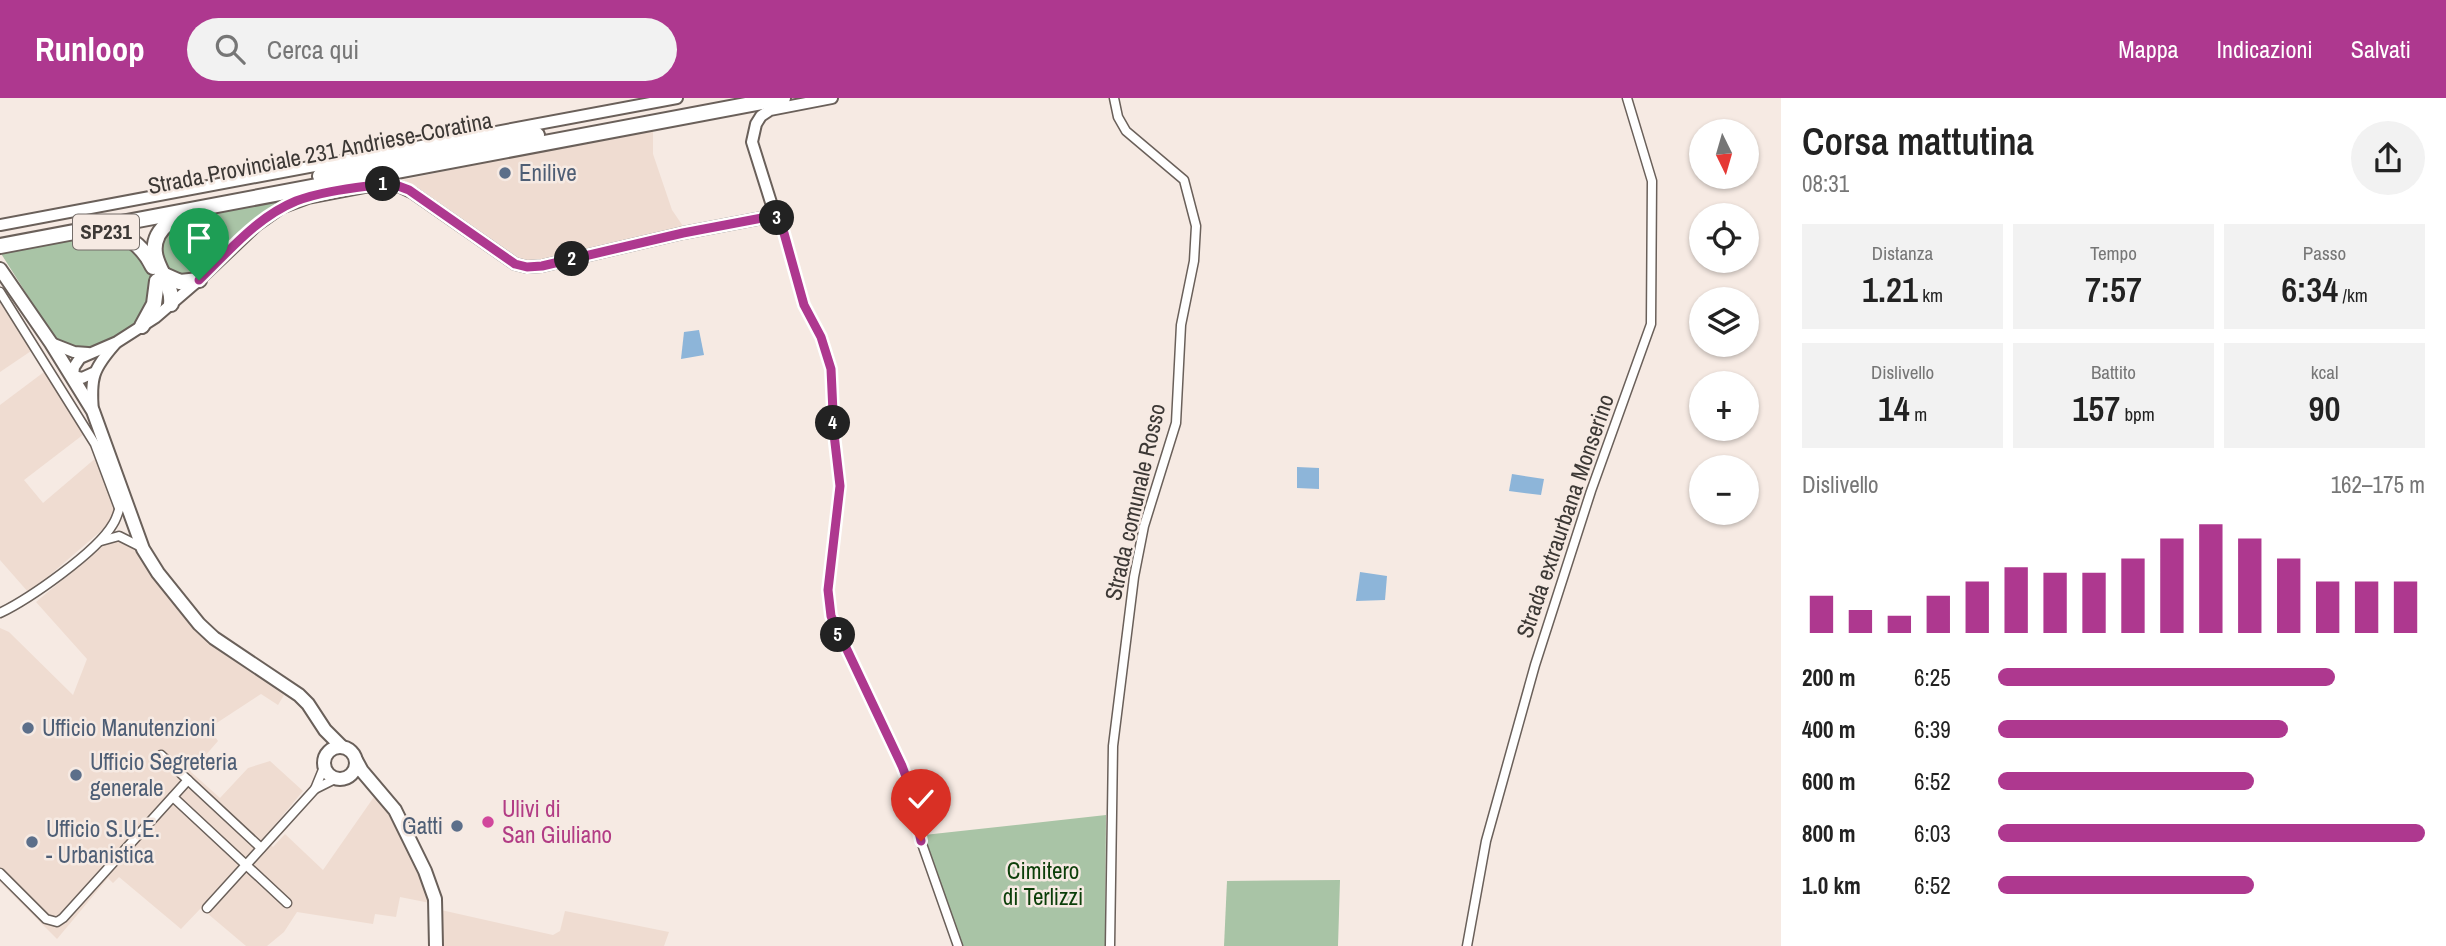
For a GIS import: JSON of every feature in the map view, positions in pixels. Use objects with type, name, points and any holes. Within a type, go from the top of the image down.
[{"type":"highway","name":"Strada Provinciale 231 Andriese-Coratina","points":[[0,236],[732,98]]},
{"type":"highway","name":"Strada Provinciale 231 Andriese-Coratina","points":[[0,246],[783,98]]},
{"type":"highway","name":"SP231","points":[[171,304],[163,296],[155,246],[159,234],[167,224],[178,218],[262,196]]},
{"type":"highway","name":"SP231","points":[[30,240],[104,232],[120,235],[134,242],[146,253],[160,277],[179,282],[199,280]]},
{"type":"highway","name":"SP231","points":[[142,326],[154,304],[160,277]]},
{"type":"main road","points":[[0,269],[6,289],[51,343],[93,411],[144,549],[169,589],[214,638],[299,695],[325,730],[342,747],[351,751],[370,781],[395,810],[432,886],[436,946]]},
{"type":"main road","points":[[325,730],[327,752],[324,767],[329,776],[370,781]]},
{"type":"main road","points":[[327,752],[342,747]]},
{"type":"main road","points":[[342,778],[355,770],[356,761]]},
{"type":"street","points":[[0,225],[677,98]]},
{"type":"street","points":[[832,98],[770,110],[755,124],[752,144],[774,212],[782,226],[804,305],[821,337],[831,369],[840,486],[828,590],[831,616],[902,766],[921,841],[958,946]]},
{"type":"street","name":"Strada comunale Rosso","points":[[1110,946],[1113,746],[1136,564],[1144,526],[1176,423],[1181,325],[1194,261],[1196,226],[1184,180],[1126,131],[1118,117],[1114,98]]},
{"type":"street","name":"Strada extraurbana Monserino","points":[[1467,946],[1486,841],[1535,665],[1591,491],[1651,324],[1652,181],[1627,98]]},
{"type":"street","points":[[93,373],[84,378],[73,376],[78,360],[117,342],[142,326],[199,280],[257,225],[284,207],[308,198],[393,184],[409,190],[515,264],[527,267],[552,264],[683,233],[762,218],[774,212]]},
{"type":"street","points":[[6,289],[95,444],[119,508]]},
{"type":"street","points":[[93,411],[93,373],[117,342]]},
{"type":"street","points":[[51,343],[74,352],[91,352]]},
{"type":"street","points":[[113,531],[123,494]]},
{"type":"street","points":[[0,613],[31,597],[123,520],[133,521]]},
{"type":"street","points":[[113,531],[144,549]]},
{"type":"street","points":[[161,755],[261,848]]},
{"type":"street","points":[[207,908],[315,789],[324,767]]},
{"type":"street","points":[[315,789],[342,778]]},
{"type":"street","points":[[0,873],[46,919],[57,922],[188,780]]},
{"type":"street","points":[[173,797],[287,903]]},
{"type":"shaded area","points":[[653,127],[653,154],[672,210],[685,229],[539,263],[517,261],[407,184],[398,181]]},
{"type":"shaded area","points":[[0,302],[31,351],[0,372]]},
{"type":"shaded area","points":[[44,372],[84,434],[24,480],[43,503],[97,457],[115,507],[113,517],[102,530],[29,593],[0,560],[0,405]]},
{"type":"shaded area","points":[[116,540],[133,548],[176,606],[215,648],[284,695],[278,705],[261,694],[209,728],[218,741],[191,772],[220,798],[248,768],[270,761],[303,791],[264,838],[273,847],[285,834],[323,870],[376,794],[409,849],[430,903],[400,897],[396,917],[375,914],[373,924],[297,912],[284,932],[267,946],[246,946],[201,908],[181,929],[119,877],[113,883],[108,878],[57,939],[0,882],[0,628],[9,632],[73,695],[87,659],[36,602],[109,541]]},
{"type":"shaded area","points":[[441,910],[553,935],[560,931],[565,911],[669,932],[664,946],[441,946]]},
{"type":"green space","points":[[301,196],[262,215],[199,273],[183,279],[165,271],[160,242],[163,234],[173,226],[207,214]]},
{"type":"green space","points":[[98,235],[122,241],[137,251],[149,268],[153,287],[148,306],[138,321],[103,343],[77,348],[60,341],[52,334],[0,252]]},
{"type":"green space","name":"Cimitero di Terlizzi","points":[[1106,815],[1105,946],[963,946],[924,835]]},
{"type":"green space","points":[[1340,880],[1338,946],[1224,946],[1227,881]]},
{"type":"water","points":[[699,330],[704,355],[681,359],[684,332]]},
{"type":"water","points":[[1297,467],[1319,468],[1319,489],[1297,488]]},
{"type":"water","points":[[1512,474],[1544,479],[1541,495],[1509,491]]},
{"type":"water","points":[[1360,572],[1387,576],[1385,600],[1356,601]]},
{"type":"place","name":"Enilive","points":[[505,173]]},
{"type":"place","name":"Ufficio Manutenzioni","points":[[28,728]]},
{"type":"place","name":"Ufficio Segreteria generale","points":[[76,775]]},
{"type":"place","name":"Ulivi di San Giuliano","points":[[488,822]]},
{"type":"place","name":"Gatti","points":[[457,826]]},
{"type":"place","name":"Ufficio S.U.E. - Urbanistica","points":[[32,842]]},
{"type":"route","points":[[199,280],[257,225],[284,207],[299,200],[382,184],[393,184],[409,190],[515,264],[527,267],[563,262],[683,233],[762,218],[774,212],[782,226],[804,305],[821,337],[831,369],[834,434],[840,472],[828,590],[831,616],[902,766],[921,841]]}]
